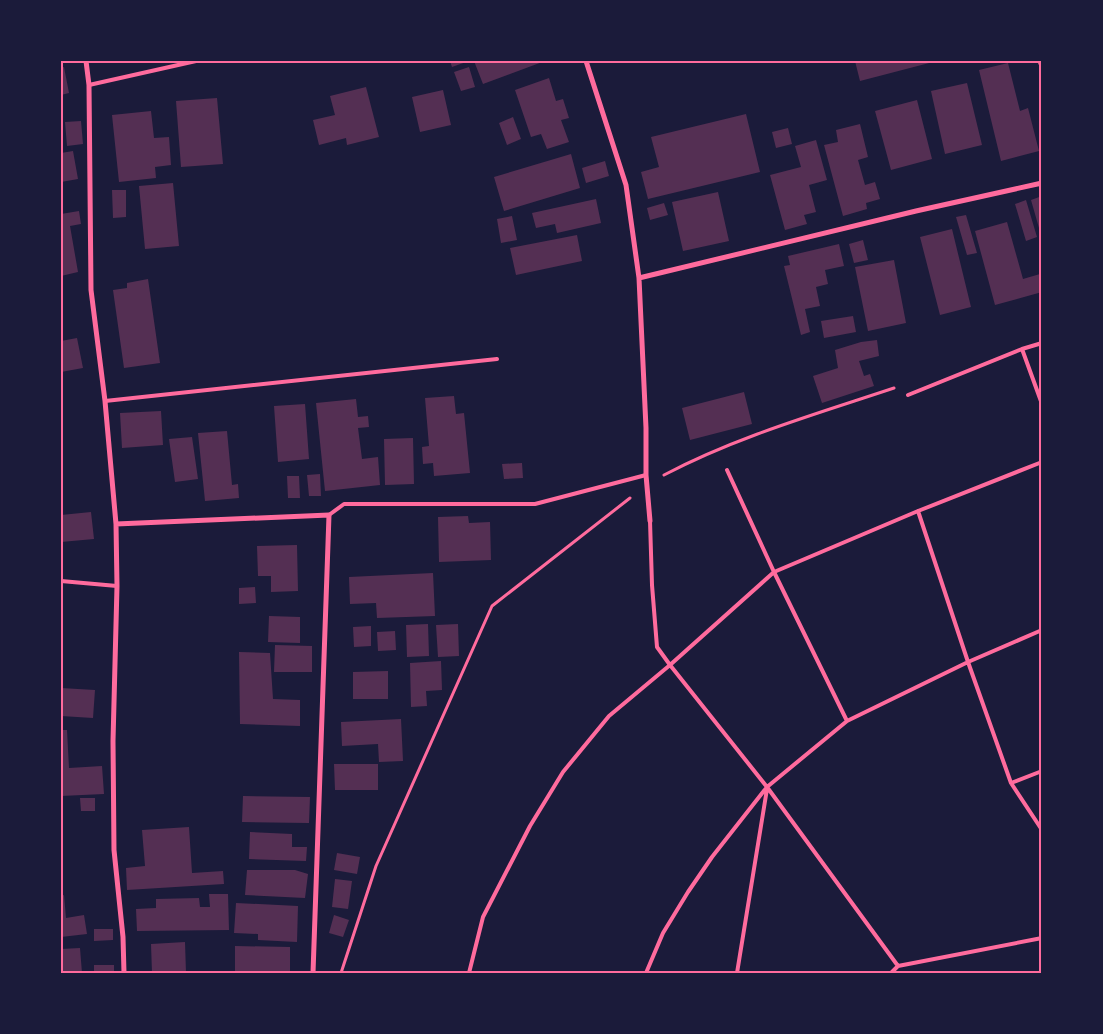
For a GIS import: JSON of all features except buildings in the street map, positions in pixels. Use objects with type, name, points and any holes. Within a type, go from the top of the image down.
[{"type":"street","points":[[86,61],[90,85],[91,290],[116,524],[113,741],[114,850],[124,973]]},
{"type":"street","points":[[586,61],[626,186],[639,278],[646,428],[646,475],[650,522]]},
{"type":"street","points":[[1040,61],[1042,66]]},
{"type":"street","points":[[639,278],[916,211],[1042,183]]},
{"type":"street","points":[[116,524],[329,516],[312,973]]},
{"type":"lane","points":[[90,85],[196,61]]},
{"type":"lane","points":[[908,395],[1042,342]]},
{"type":"lane","points":[[1022,350],[1042,404]]},
{"type":"lane","points":[[104,401],[497,359]]},
{"type":"lane","points":[[470,973],[483,917],[530,826],[563,772],[609,716],[670,665],[774,572],[918,511],[1042,462]]},
{"type":"lane","points":[[727,470],[846,721]]},
{"type":"lane","points":[[329,516],[344,504],[535,504],[646,475]]},
{"type":"lane","points":[[918,511],[968,662],[1011,783],[1042,830]]},
{"type":"lane","points":[[650,522],[652,585],[657,647],[767,787],[898,966]]},
{"type":"lane","points":[[61,581],[116,586]]},
{"type":"lane","points":[[646,973],[663,933],[688,892],[712,857],[767,787],[846,721],[968,662],[1042,630]]},
{"type":"lane","points":[[1011,783],[1042,770]]},
{"type":"lane","points":[[737,973],[767,787]]},
{"type":"lane","points":[[891,973],[898,966],[1042,938]]},
{"type":"path","points":[[341,973],[376,866],[492,606],[647,484],[692,461],[776,427],[900,386]]}]
